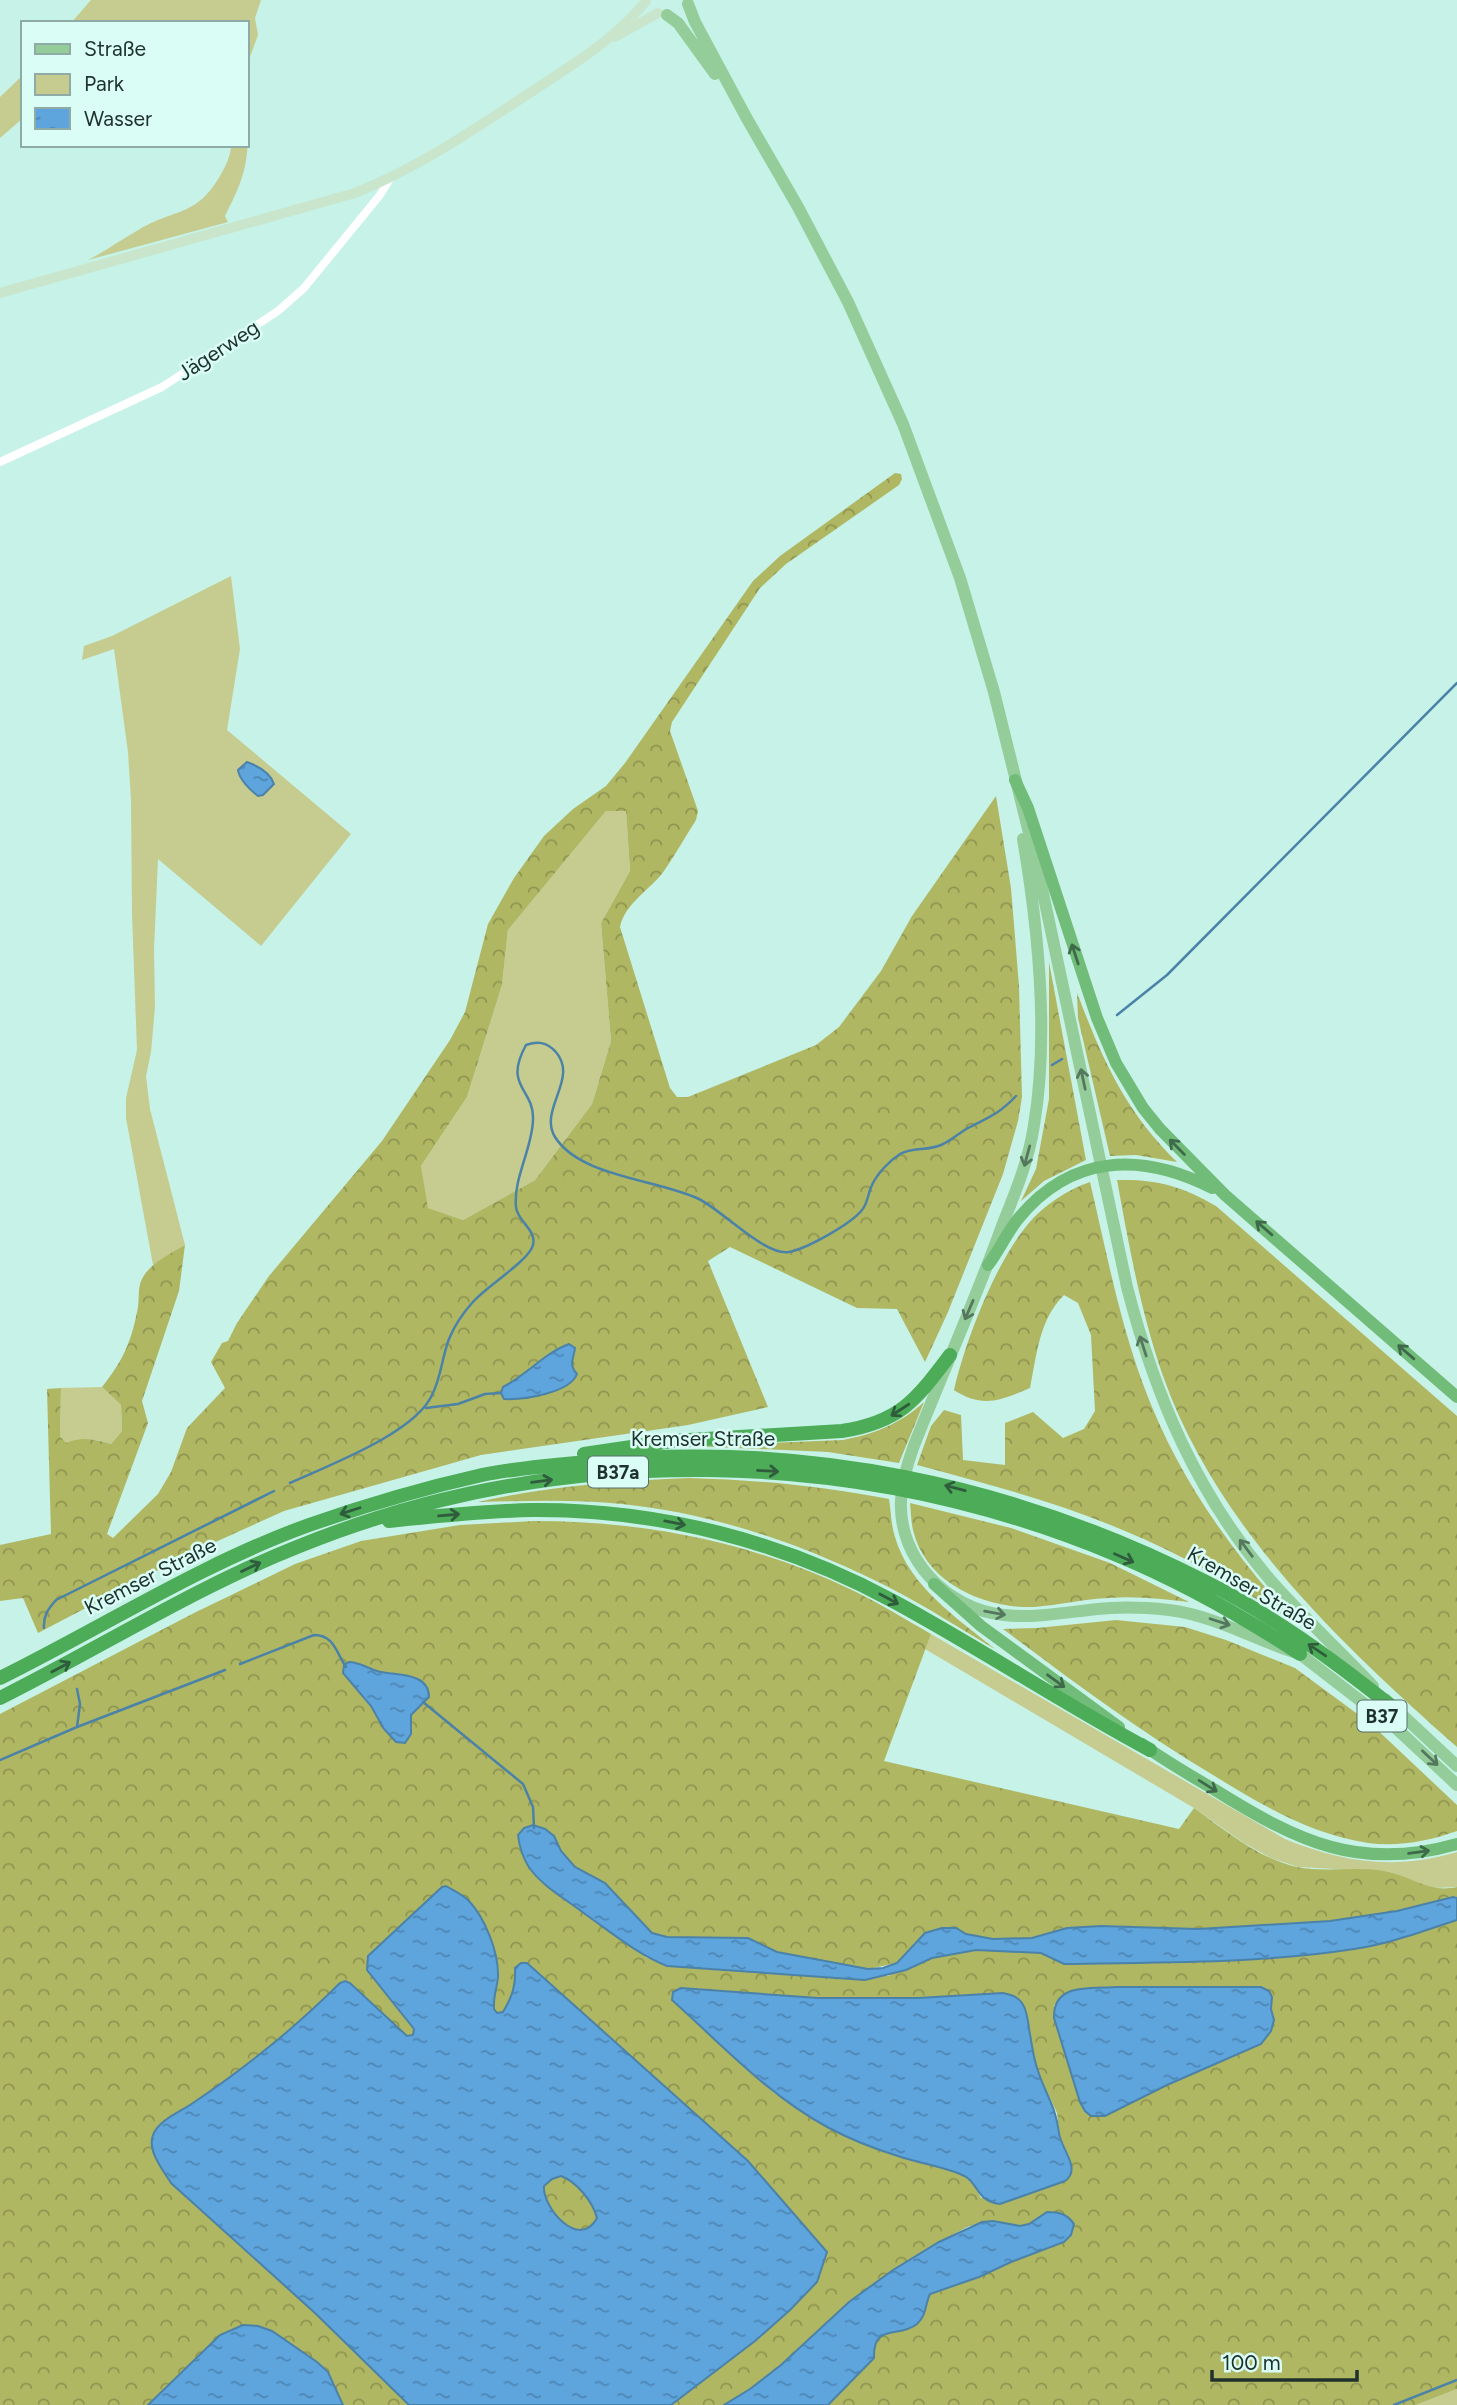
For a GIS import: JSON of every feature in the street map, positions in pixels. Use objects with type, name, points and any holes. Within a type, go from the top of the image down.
[{"type":"highway","points":[[1015,780],[1028,808],[1093,1006],[1116,1063],[1143,1108],[1225,1195],[1457,1397]]},
{"type":"highway","points":[[988,1265],[1007,1234],[1031,1204],[1059,1184],[1084,1171],[1122,1164],[1155,1166],[1190,1177],[1225,1195]]},
{"type":"highway","points":[[486,1474],[620,1447],[699,1438],[861,1428],[878,1423],[909,1405],[921,1394],[950,1355]]},
{"type":"highway","name":"Kremser Straße","points":[[0,1678],[200,1573],[307,1526],[395,1497],[486,1474],[602,1460],[689,1455],[785,1459],[1022,1506],[1122,1543],[1206,1581],[1325,1655],[1391,1706]]},
{"type":"highway","name":"Kremser Straße","points":[[0,1698],[204,1589],[305,1544],[356,1525],[468,1494],[564,1477],[684,1469],[886,1479]]},
{"type":"highway","name":"Kremser Straße","points":[[920,1486],[1033,1523],[1119,1556],[1204,1596],[1300,1654]]},
{"type":"highway","points":[[356,1525],[476,1513],[578,1511],[660,1520],[746,1539],[825,1568],[893,1600],[1261,1818],[1308,1841],[1373,1855],[1395,1855],[1457,1844]]},
{"type":"highway","points":[[934,1584],[981,1626],[1150,1750]]},
{"type":"main road","points":[[0,293],[355,193],[390,179],[500,113],[594,49],[638,11],[646,0],[678,23],[746,117]]},
{"type":"main road","points":[[594,49],[663,14],[677,13],[689,2],[695,22],[836,278],[912,446],[972,616],[1037,865],[1126,1287],[1163,1405],[1198,1476],[1238,1537],[1271,1580],[1391,1706]]},
{"type":"main road","points":[[1015,780],[1037,955],[1041,1035],[1040,1077],[1034,1126],[1027,1158],[988,1265],[913,1448],[901,1500],[901,1516],[910,1548],[934,1584],[968,1605],[1003,1615],[1026,1616],[1112,1608],[1172,1611],[1231,1626],[1284,1650],[1300,1654]]},
{"type":"main road","name":"B37","points":[[1300,1654],[1378,1713],[1457,1785]]},
{"type":"main road","name":"B37","points":[[1391,1706],[1457,1766]]},
{"type":"street","name":"Jägerweg","points":[[0,462],[162,387],[278,311],[304,288],[390,179]]},
{"type":"green space","points":[[91,0],[261,0],[255,18],[258,35],[248,62],[248,21],[73,21]]},
{"type":"green space","points":[[21,77],[21,120],[0,138],[0,97]]},
{"type":"green space","points":[[231,147],[248,147],[241,180],[225,216],[228,222],[88,260],[153,222],[194,205],[211,189],[229,157]]},
{"type":"green space","points":[[895,473],[901,474],[899,485],[786,564],[760,588],[672,722],[670,731],[698,811],[696,820],[664,871],[627,911],[620,927],[670,1088],[677,1097],[688,1097],[816,1045],[839,1027],[881,971],[912,916],[996,796],[1011,888],[1019,986],[1022,1097],[1003,1174],[925,1362],[897,1309],[857,1308],[730,1247],[708,1261],[768,1407],[688,1425],[481,1455],[284,1511],[189,1554],[38,1633],[23,1598],[0,1601],[0,1545],[51,1534],[47,1389],[61,1388],[60,1436],[66,1443],[88,1439],[111,1444],[122,1431],[121,1405],[102,1387],[129,1343],[138,1308],[140,1283],[155,1264],[185,1245],[179,1291],[142,1401],[148,1423],[107,1534],[113,1538],[158,1494],[171,1472],[187,1428],[225,1388],[211,1362],[222,1343],[228,1341],[269,1276],[382,1141],[450,1040],[465,1012],[488,924],[514,878],[544,836],[573,809],[606,786],[625,763],[753,581],[780,556]],"holes":[[[606,811],[626,811],[630,871],[601,923],[611,1041],[592,1104],[535,1180],[463,1220],[428,1208],[421,1166],[467,1097],[502,985],[508,930]],[[556,1349],[575,1352],[571,1360],[573,1369],[503,1387],[518,1380]]]},
{"type":"green space","points":[[231,576],[240,649],[227,730],[351,834],[261,946],[158,859],[154,949],[155,1007],[146,1076],[150,1109],[185,1245],[153,1265],[126,1118],[126,1098],[137,1050],[128,752],[114,649],[82,660],[84,646],[112,636]]},
{"type":"green space","points":[[606,811],[626,811],[630,871],[601,923],[611,1041],[592,1104],[535,1180],[463,1220],[427,1208],[421,1166],[467,1097],[502,985],[508,930]]},
{"type":"green space","points":[[1049,962],[1086,1160],[1044,1181],[1021,1201],[1036,1169],[1049,1099]]},
{"type":"green space","points":[[1077,993],[1117,1083],[1143,1123],[1177,1162],[1136,1155],[1110,1156],[1078,1018]]},
{"type":"green space","points":[[1117,1180],[1168,1185],[1192,1193],[1216,1206],[1457,1416],[1457,1747],[1369,1667],[1286,1580],[1215,1483],[1186,1431],[1155,1352],[1136,1279]]},
{"type":"green space","points":[[1090,1182],[1127,1335],[1157,1418],[1207,1511],[1295,1622],[1190,1562],[1125,1531],[1048,1502],[917,1465],[931,1426],[944,1410],[961,1415],[963,1460],[1005,1465],[1005,1423],[1033,1412],[1063,1438],[1084,1429],[1095,1411],[1091,1335],[1078,1303],[1064,1295],[1044,1326],[1030,1388],[992,1401],[974,1399],[954,1390],[983,1303],[1016,1241],[1034,1217],[1049,1204]]},
{"type":"green space","points":[[102,1387],[121,1405],[122,1431],[111,1444],[97,1440],[66,1443],[60,1436],[61,1388]]},
{"type":"green space","points":[[924,1402],[899,1463],[828,1452],[693,1446],[843,1440],[886,1427]]},
{"type":"green space","points":[[689,1478],[789,1484],[889,1499],[895,1537],[911,1571],[950,1613],[995,1649],[920,1604],[862,1574],[795,1546],[728,1524],[693,1515],[604,1502],[478,1502],[583,1485]]},
{"type":"green space","points":[[910,1503],[1011,1528],[1110,1563],[1189,1602],[1119,1597],[1034,1607],[996,1603],[977,1597],[960,1589],[930,1565],[913,1530]]},
{"type":"green space","points":[[575,1522],[657,1530],[737,1547],[776,1559],[814,1573],[882,1606],[931,1634],[884,1761],[1179,1829],[1194,1808],[1243,1843],[1283,1863],[1308,1869],[1378,1870],[1438,1888],[1457,1887],[1457,1898],[1398,1911],[1330,1921],[1198,1929],[1101,1926],[1067,1928],[1032,1938],[993,1939],[966,1934],[956,1928],[914,1943],[906,1956],[897,1963],[868,1969],[777,1952],[748,1938],[667,1937],[652,1933],[605,1883],[575,1867],[561,1851],[554,1836],[533,1825],[647,1958],[888,1976],[932,1958],[976,1950],[1041,1953],[1064,1964],[1245,1960],[1367,1947],[1457,1920],[1457,2389],[1416,2405],[828,2405],[874,2358],[875,2347],[883,2335],[903,2331],[917,2324],[930,2294],[979,2277],[1011,2262],[1059,2212],[1048,2212],[1029,2224],[1020,2226],[993,2221],[969,2226],[939,2242],[849,2302],[781,2365],[724,2405],[671,2405],[755,2341],[790,2310],[817,2282],[827,2252],[748,2161],[527,1963],[515,1968],[511,1996],[503,2012],[498,2014],[494,2010],[493,1994],[498,1977],[446,1886],[368,1956],[367,1970],[414,2030],[413,2035],[407,2036],[350,1983],[340,1983],[301,2022],[211,2091],[161,2125],[315,2313],[409,2405],[343,2405],[328,2372],[220,2335],[148,2405],[0,2405],[0,1714],[194,1613],[295,1564],[361,1541],[460,1525]],"holes":[[[356,1662],[375,1671],[403,1674],[424,1703],[411,1715],[411,1734],[405,1743],[401,1743],[384,1729],[376,1713],[363,1698]],[[1260,1987],[1270,2009],[1272,2023],[1261,2043],[1105,2116],[1054,2006],[1065,1994],[1073,1991],[1107,1988]],[[681,1988],[818,1998],[918,1998],[1003,1993],[1023,2004],[1037,2070],[1057,2113],[1060,2138],[1069,2156],[981,2198],[972,2181],[963,2174],[830,2128],[774,2093],[672,2000],[673,1992]]]},
{"type":"green space","points":[[1116,1620],[1185,1627],[1226,1640],[1295,1668],[1371,1724],[1457,1805],[1457,1831],[1413,1842],[1379,1844],[1326,1833],[1287,1817],[1159,1741],[1003,1629]]},
{"type":"green space","points":[[931,1634],[1285,1839],[1328,1854],[1370,1861],[1413,1861],[1457,1852],[1457,1887],[1432,1888],[1390,1872],[1298,1867],[1271,1858],[1244,1843],[1194,1808],[925,1649]]},
{"type":"green space","points":[[562,2176],[578,2188],[592,2206],[597,2218],[589,2227],[580,2230],[571,2228],[555,2214],[549,2204],[544,2186],[552,2179]]},
{"type":"green space","points":[[1457,2389],[1457,2405],[1416,2405]]},
{"type":"water","points":[[247,762],[263,770],[274,784],[263,795],[255,794],[240,777],[238,770]]},
{"type":"water","points":[[569,1344],[575,1348],[572,1364],[577,1374],[573,1381],[545,1394],[504,1399],[501,1393],[503,1387]]},
{"type":"water","points":[[349,1662],[377,1671],[409,1676],[423,1683],[429,1697],[411,1715],[411,1734],[405,1743],[396,1742],[384,1729],[371,1706],[343,1673],[344,1665]]},
{"type":"water","points":[[533,1825],[554,1836],[561,1851],[575,1867],[605,1883],[652,1933],[667,1937],[748,1938],[777,1952],[868,1969],[897,1963],[925,1933],[942,1928],[956,1928],[966,1934],[993,1939],[1032,1938],[1067,1928],[1101,1926],[1198,1929],[1330,1921],[1397,1911],[1453,1897],[1457,1898],[1457,1920],[1367,1947],[1245,1960],[1064,1964],[1041,1953],[976,1950],[932,1958],[906,1970],[865,1980],[667,1966],[625,1943],[556,1894],[537,1876],[524,1858],[518,1835],[524,1828]]},
{"type":"water","points":[[446,1886],[466,1899],[475,1908],[485,1926],[498,1968],[494,2005],[497,2013],[503,2012],[511,1996],[515,1968],[521,1963],[527,1963],[748,2161],[827,2252],[817,2282],[790,2310],[755,2341],[671,2405],[409,2405],[315,2313],[171,2183],[154,2154],[153,2135],[159,2125],[249,2063],[340,1983],[350,1983],[407,2036],[413,2035],[414,2029],[367,1970],[368,1956]],"holes":[[[561,2176],[584,2193],[592,2206],[597,2218],[589,2227],[581,2230],[572,2228],[555,2214],[549,2204],[544,2186]]]},
{"type":"water","points":[[1115,1987],[1261,1987],[1269,1991],[1272,1997],[1274,2020],[1271,2031],[1261,2044],[1167,2085],[1105,2116],[1091,2116],[1080,2102],[1054,2018],[1055,2007],[1059,1999],[1074,1990]]},
{"type":"water","points":[[681,1988],[818,1998],[918,1998],[1003,1993],[1014,1996],[1022,2003],[1026,2012],[1036,2066],[1069,2158],[1072,2171],[1070,2176],[1065,2181],[1000,2204],[986,2199],[971,2181],[960,2174],[889,2153],[837,2132],[786,2101],[728,2052],[672,2000],[673,1992]]},
{"type":"water","points":[[1047,2212],[1063,2214],[1074,2224],[1071,2235],[1064,2242],[930,2294],[920,2321],[903,2331],[882,2335],[875,2347],[874,2358],[828,2405],[724,2405],[781,2365],[849,2302],[893,2270],[939,2242],[982,2222],[993,2221],[1020,2226],[1029,2224]]},
{"type":"water","points":[[243,2325],[272,2331],[317,2362],[328,2372],[343,2405],[148,2405],[220,2335]]},
{"type":"waterway","points":[[1117,1015],[1167,975],[1457,683]]},
{"type":"waterway","points":[[290,1483],[390,1435],[423,1409],[435,1388],[449,1339],[462,1316],[478,1297],[530,1251],[533,1245],[532,1235],[516,1207],[517,1185],[533,1119],[529,1100],[518,1079],[520,1059],[526,1045],[545,1044],[555,1051],[561,1061],[562,1083],[551,1116],[551,1126],[555,1137],[567,1150],[600,1169],[699,1199],[756,1240],[779,1251],[789,1252],[806,1246],[839,1229],[856,1216],[864,1207],[877,1176],[900,1154],[945,1143],[999,1111],[1016,1096]]},
{"type":"waterway","points":[[1052,1065],[1062,1059]]},
{"type":"waterway","points":[[426,1408],[458,1404],[485,1394],[501,1393]]},
{"type":"waterway","points":[[44,1628],[44,1620],[56,1600],[274,1491]]},
{"type":"waterway","points":[[240,1664],[314,1635],[330,1641],[346,1667]]},
{"type":"waterway","points":[[0,1760],[225,1670]]},
{"type":"waterway","points":[[77,1689],[80,1704],[77,1727]]},
{"type":"waterway","points":[[423,1702],[523,1784],[533,1807],[534,1828]]},
{"type":"waterway","points":[[1394,2405],[1457,2380]]}]
